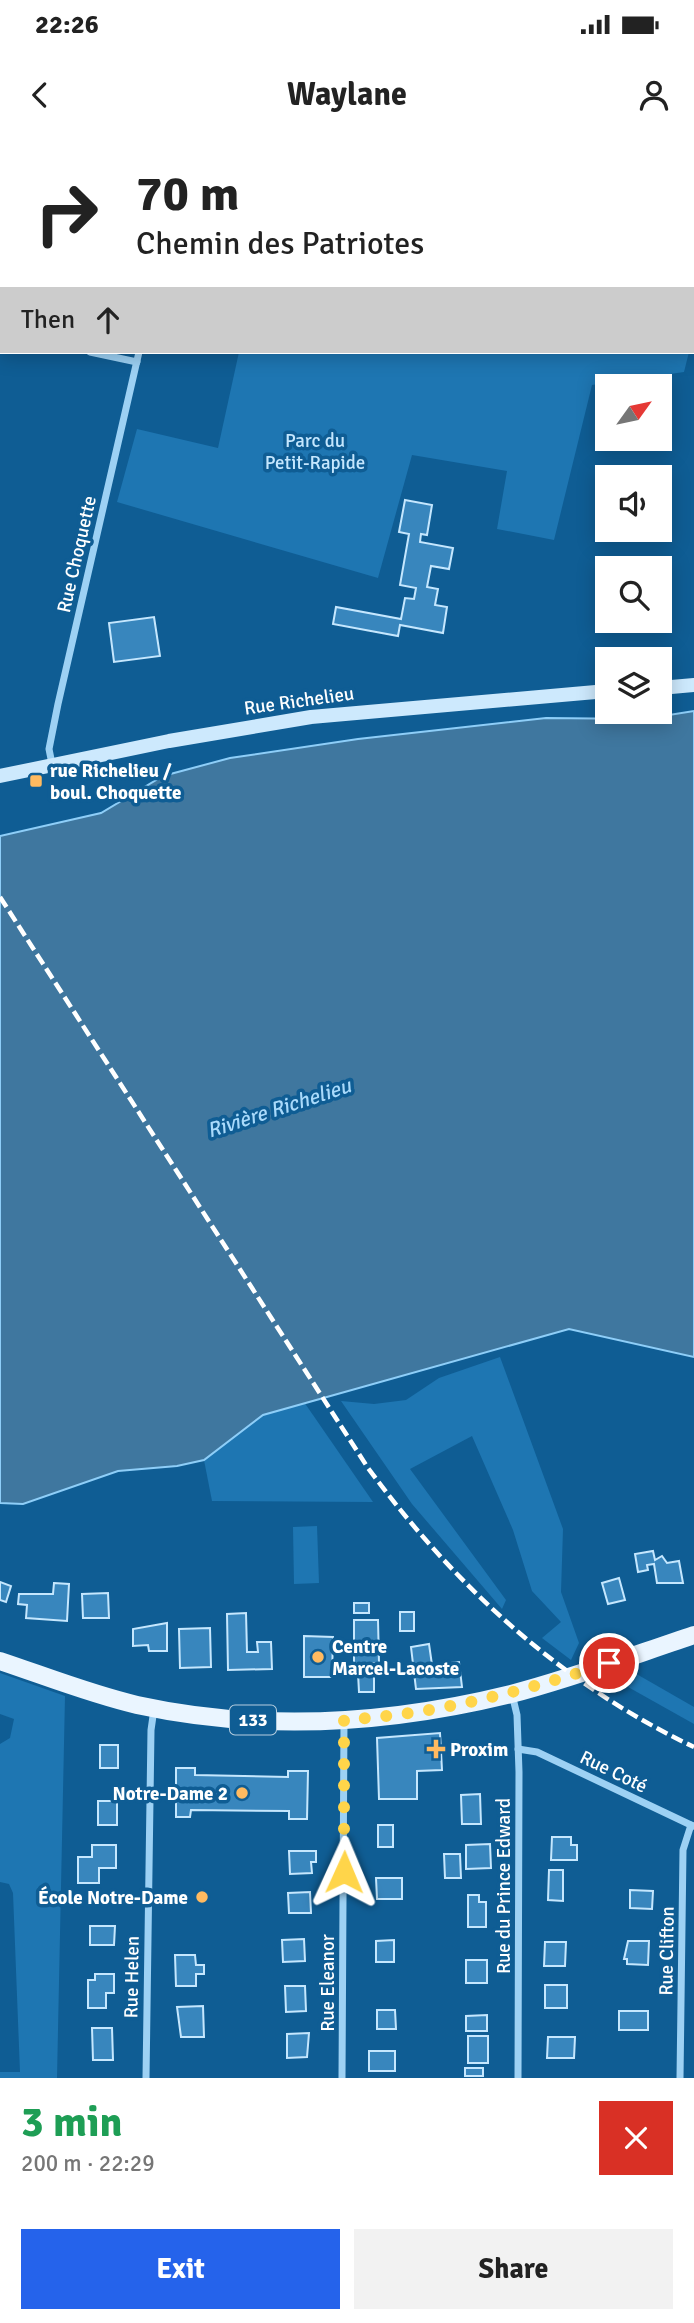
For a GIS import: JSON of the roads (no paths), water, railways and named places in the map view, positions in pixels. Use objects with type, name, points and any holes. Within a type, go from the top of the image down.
[{"type":"main road","points":[[672,687],[694,685]]},
{"type":"main road","name":"Rue Richelieu","points":[[0,776],[311,717],[595,692]]},
{"type":"main road","name":"133","points":[[0,1661],[112,1698],[154,1708],[269,1721],[344,1720],[401,1716],[512,1694],[694,1635]]},
{"type":"street","points":[[99,354],[137,362]]},
{"type":"street","name":"Rue Choquette","points":[[52,764],[48,749],[139,354]]},
{"type":"street","name":"Rue du Prince Edward","points":[[512,1694],[517,1714],[518,1749],[518,2078]]},
{"type":"street","name":"Rue Helen","points":[[146,2078],[150,1744],[154,1708]]},
{"type":"street","name":"Rue Eleanor","points":[[342,2078],[344,1720]]},
{"type":"street","name":"Rue Coté","points":[[518,1749],[537,1752],[692,1826]]},
{"type":"street","name":"Rue Clifton","points":[[680,2078],[683,1850],[692,1826]]},
{"type":"water","name":"Rivière Richelieu","points":[[694,711],[694,1357],[569,1329],[263,1415],[204,1460],[177,1466],[118,1471],[23,1504],[0,1503],[0,836],[101,813],[163,776],[230,758],[358,739],[546,718],[595,718],[595,724],[672,724],[672,715]]},
{"type":"railway","points":[[0,897],[368,1468],[402,1511],[474,1592],[555,1662],[645,1722],[694,1747]]},
{"type":"place","name":"rue Richelieu / boul. Choquette","points":[[36,781]]},
{"type":"place","name":"Centre Marcel-Lacoste","points":[[318,1657]]},
{"type":"place","name":"Proxim","points":[[436,1749]]},
{"type":"place","name":"Notre-Dame 2","points":[[242,1793]]},
{"type":"place","name":"École Notre-Dame","points":[[202,1897]]},
{"type":"park label","name":"Parc du Petit-Rapide","points":[[315,451]]}]
